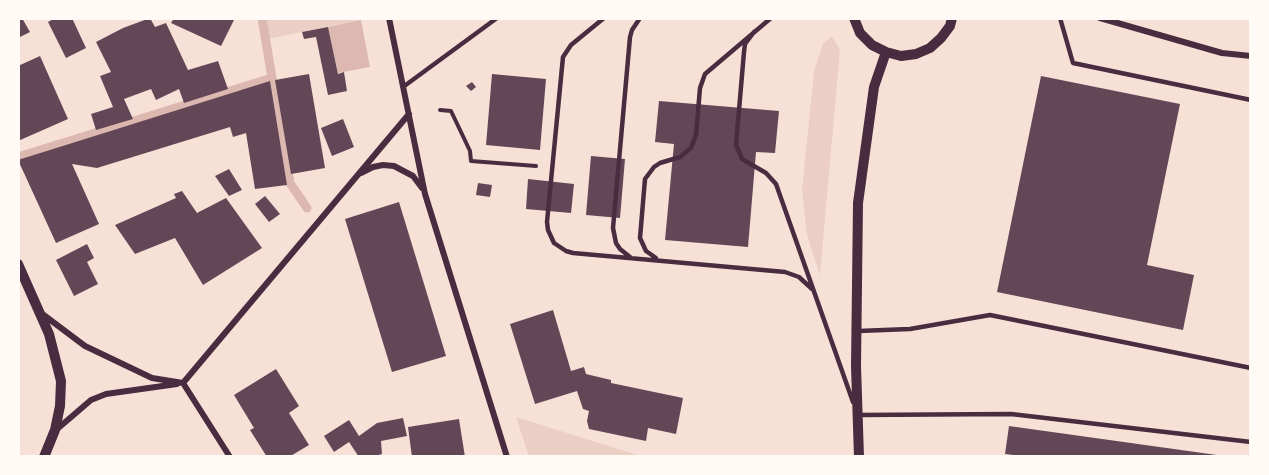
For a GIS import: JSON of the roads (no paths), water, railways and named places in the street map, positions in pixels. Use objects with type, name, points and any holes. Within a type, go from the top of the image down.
[{"type":"street","points":[[388,18],[425,194],[507,457]]},
{"type":"street","points":[[854,18],[860,33],[872,45],[901,56],[916,54],[930,48],[950,26],[952,18]]},
{"type":"street","points":[[1100,18],[1222,53],[1251,56]]},
{"type":"street","points":[[859,457],[856,331],[858,203],[872,96],[886,52]]},
{"type":"street","points":[[55,430],[91,400],[106,394],[183,383],[409,114]]},
{"type":"street","points":[[357,176],[373,167],[394,166],[413,176],[425,194]]},
{"type":"street","points":[[18,264],[50,334],[61,381],[60,406],[55,430],[44,457]]},
{"type":"street","points":[[40,313],[85,346],[152,378],[183,383],[230,457]]},
{"type":"lane","points":[[403,87],[497,18]]},
{"type":"lane","points":[[604,18],[571,45],[563,57],[547,222],[554,243],[573,253],[785,272],[799,277],[815,291]]},
{"type":"lane","points":[[639,259],[631,257],[620,249],[613,236],[613,228],[630,38],[640,18]]},
{"type":"lane","points":[[666,261],[658,260],[646,251],[640,238],[645,179],[654,167],[680,157],[691,148],[696,135],[702,80],[710,69],[771,18]]},
{"type":"lane","points":[[1060,18],[1073,63],[1251,100]]},
{"type":"lane","points":[[754,32],[745,44],[736,145],[742,159],[766,173],[776,184],[858,415],[1011,414],[1251,442]]},
{"type":"lane","points":[[856,331],[910,329],[990,315],[1251,368]]},
{"type":"waterway","points":[[18,157],[272,78],[262,18]]},
{"type":"waterway","points":[[272,78],[290,183],[307,208]]}]
